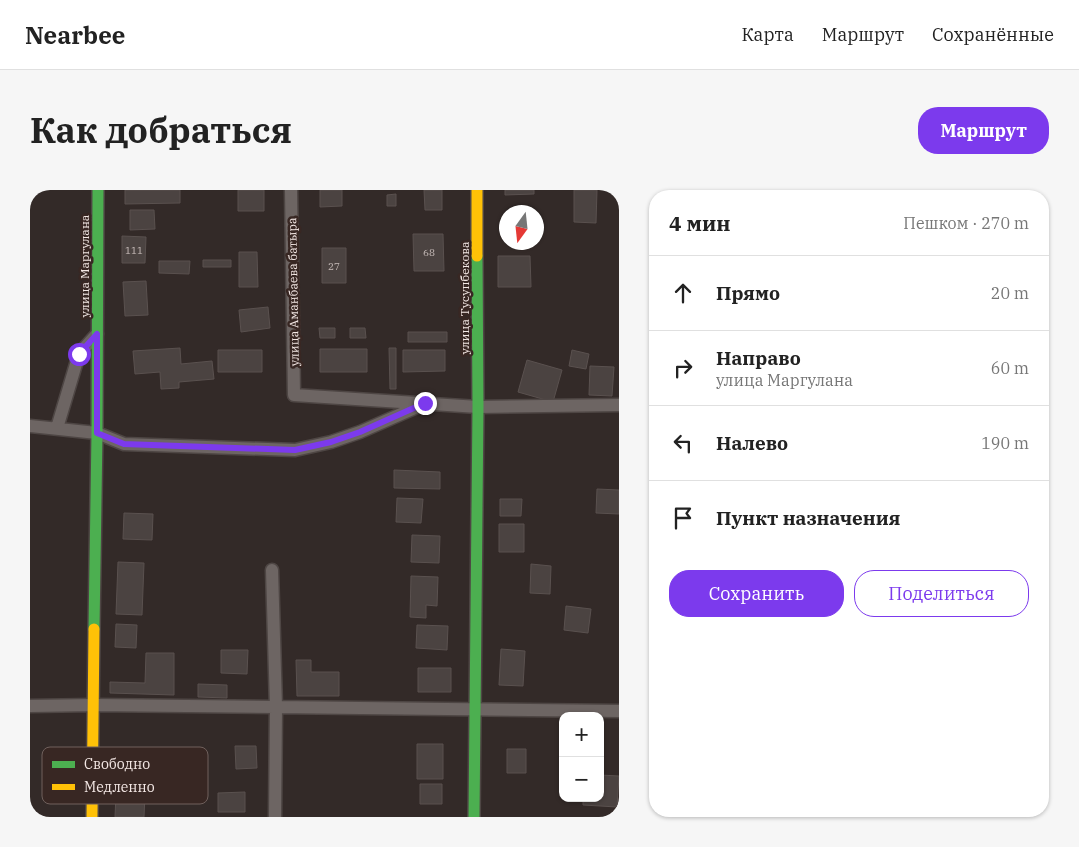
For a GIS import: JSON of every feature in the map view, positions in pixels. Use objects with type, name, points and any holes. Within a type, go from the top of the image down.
[{"type":"street","name":"улица Маргулана","points":[[93,747],[98,190]]},
{"type":"street","name":"улица Аманбаева батыра","points":[[291,190],[294,394],[425,403]]},
{"type":"street","name":"улица Тусупбекова","points":[[474,817],[478,407],[477,190]]},
{"type":"street","points":[[57,428],[79,354],[97,334]]},
{"type":"street","points":[[30,426],[97,433],[124,444],[295,450],[331,442],[425,403],[478,407],[619,406]]},
{"type":"street","points":[[272,570],[276,707],[275,817]]},
{"type":"street","points":[[30,706],[94,705],[619,711]]},
{"type":"street","name":"улица Маргулана","points":[[92,804],[92,817]]},
{"type":"building","points":[[125,190],[180,190],[180,203],[125,204]]},
{"type":"building","points":[[238,190],[264,190],[264,211],[238,211]]},
{"type":"building","points":[[320,190],[342,190],[342,206],[320,207]]},
{"type":"building","points":[[424,190],[442,190],[442,210],[425,210]]},
{"type":"building","points":[[505,190],[534,190],[534,194],[505,195]]},
{"type":"building","points":[[574,190],[597,190],[596,223],[574,222]]},
{"type":"building","points":[[396,194],[396,206],[387,206],[387,195]]},
{"type":"building","points":[[130,210],[154,210],[155,229],[130,230]]},
{"type":"building","points":[[413,234],[443,234],[444,271],[414,271]]},
{"type":"building","points":[[122,236],[146,237],[145,263],[122,263]]},
{"type":"building","points":[[322,248],[346,248],[346,283],[322,283]]},
{"type":"building","points":[[239,252],[257,252],[258,287],[239,287]]},
{"type":"building","points":[[498,256],[530,256],[531,287],[498,287]]},
{"type":"building","points":[[203,260],[231,260],[231,267],[203,267]]},
{"type":"building","points":[[159,261],[190,261],[189,274],[159,273]]},
{"type":"building","points":[[146,281],[148,315],[125,316],[123,282]]},
{"type":"building","points":[[268,307],[270,328],[241,332],[239,310]]},
{"type":"building","points":[[319,328],[335,328],[335,338],[320,338]]},
{"type":"building","points":[[350,328],[365,328],[366,338],[350,338]]},
{"type":"building","points":[[408,332],[447,332],[447,342],[408,342]]},
{"type":"building","points":[[180,348],[181,364],[212,361],[214,379],[179,382],[179,388],[161,389],[160,372],[135,374],[133,351]]},
{"type":"building","points":[[389,348],[396,348],[396,389],[390,389]]},
{"type":"building","points":[[320,349],[367,349],[367,372],[320,372]]},
{"type":"building","points":[[218,350],[262,350],[262,372],[218,372]]},
{"type":"building","points":[[403,350],[445,350],[445,371],[403,372]]},
{"type":"building","points":[[572,350],[589,354],[586,369],[569,366]]},
{"type":"building","points":[[527,360],[562,370],[553,402],[518,392]]},
{"type":"building","points":[[590,366],[614,367],[612,396],[589,395]]},
{"type":"building","points":[[394,470],[440,472],[440,489],[394,488]]},
{"type":"building","points":[[597,489],[619,490],[619,514],[596,513]]},
{"type":"building","points":[[397,498],[423,499],[421,523],[396,522]]},
{"type":"building","points":[[500,499],[522,499],[521,516],[500,516]]},
{"type":"building","points":[[124,513],[153,514],[152,540],[123,539]]},
{"type":"building","points":[[499,524],[524,524],[524,552],[499,552]]},
{"type":"building","points":[[412,535],[440,536],[439,563],[411,562]]},
{"type":"building","points":[[118,562],[144,563],[142,615],[116,614]]},
{"type":"building","points":[[531,564],[551,566],[550,594],[530,593]]},
{"type":"building","points":[[411,576],[438,577],[437,606],[426,605],[426,618],[410,617]]},
{"type":"building","points":[[566,606],[591,609],[588,633],[564,630]]},
{"type":"building","points":[[116,624],[137,625],[136,648],[115,647]]},
{"type":"building","points":[[417,625],[448,626],[447,650],[416,648]]},
{"type":"building","points":[[501,649],[525,651],[523,686],[499,685]]},
{"type":"building","points":[[221,650],[248,650],[247,674],[221,673]]},
{"type":"building","points":[[146,653],[174,653],[174,695],[110,693],[110,682],[145,683]]},
{"type":"building","points":[[296,660],[311,660],[311,672],[339,672],[339,696],[297,696]]},
{"type":"building","points":[[418,668],[451,668],[451,692],[418,692]]},
{"type":"building","points":[[198,684],[227,685],[227,698],[198,697]]},
{"type":"building","points":[[417,744],[443,744],[443,779],[417,779]]},
{"type":"building","points":[[235,746],[256,746],[257,768],[236,769]]},
{"type":"building","points":[[507,749],[526,749],[526,773],[507,773]]},
{"type":"building","points":[[604,775],[619,776],[617,807],[583,805],[583,802],[604,802]]},
{"type":"building","points":[[420,784],[442,784],[442,804],[420,804]]},
{"type":"building","points":[[245,792],[245,812],[218,812],[218,793]]},
{"type":"building","points":[[116,804],[145,804],[144,817],[115,817]]},
{"type":"traffic: fast","points":[[94,629],[98,190]]},
{"type":"traffic: fast","points":[[474,817],[478,407],[477,256]]},
{"type":"traffic: slow","points":[[477,190],[477,256]]},
{"type":"traffic: slow","points":[[93,747],[94,629]]},
{"type":"traffic: slow","points":[[92,804],[92,817]]},
{"type":"route","points":[[79,354],[97,334],[97,433],[124,444],[295,450],[331,442],[360,432],[425,403]]}]
